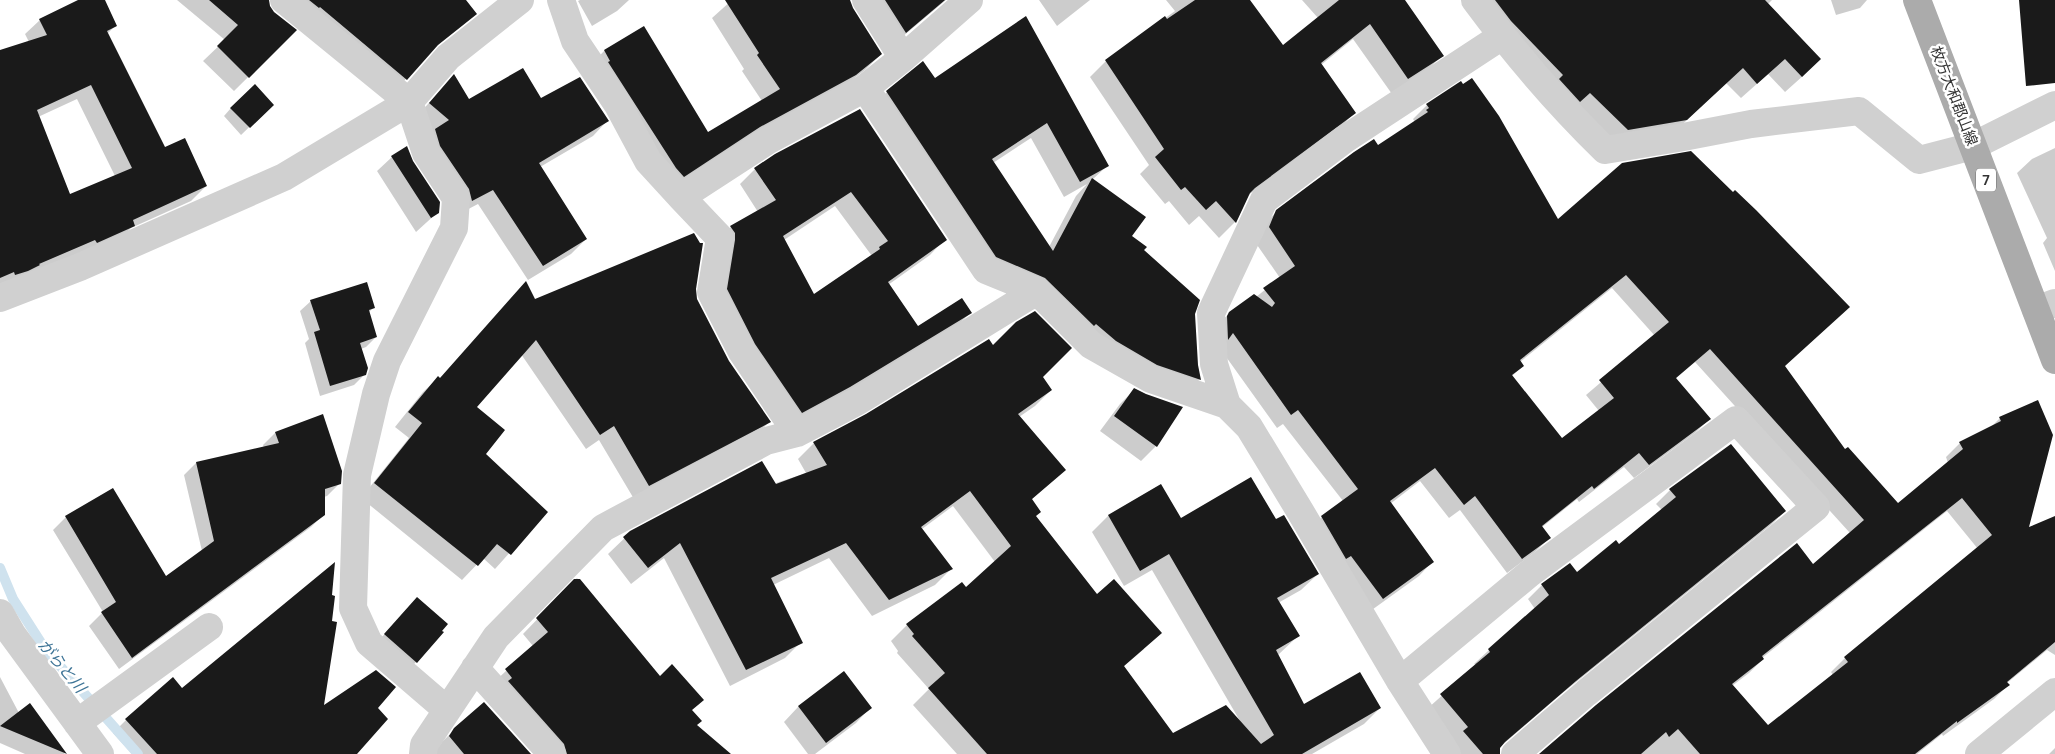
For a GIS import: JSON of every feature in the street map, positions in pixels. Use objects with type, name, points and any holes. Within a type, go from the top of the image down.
[{"type":"main road","name":"枚方大和郡山線","points":[[1917,0],[1973,146],[2045,306],[2055,360]]},
{"type":"street","points":[[284,0],[409,102],[426,153],[456,198],[454,228],[387,361],[376,394],[357,475],[352,608],[368,643],[447,710]]},
{"type":"street","points":[[0,298],[80,267],[284,177],[409,102],[448,57],[520,0]]},
{"type":"street","points":[[561,0],[575,41],[618,106],[648,161],[720,238],[711,292],[742,352],[797,433]]},
{"type":"street","points":[[866,0],[903,58]]},
{"type":"street","points":[[681,197],[767,141],[865,88],[903,58],[969,0]]},
{"type":"street","points":[[1475,0],[1502,36],[1560,105],[1605,150],[1751,124],[1859,111],[1918,160],[1973,146],[2055,105]]},
{"type":"street","points":[[1227,405],[1214,364],[1211,313],[1264,200],[1345,139],[1502,36]]},
{"type":"street","points":[[865,88],[986,270],[1036,292],[1091,345],[1151,379],[1227,405],[1249,427],[1400,681],[1446,754]]},
{"type":"street","points":[[424,754],[424,745],[496,636],[603,528],[766,441],[797,433],[858,401],[1036,292]]},
{"type":"street","points":[[1400,681],[1530,573],[1736,420],[1816,507],[1586,693],[1516,754]]},
{"type":"street","points":[[0,613],[12,634],[100,754]]},
{"type":"street","points":[[77,723],[209,627]]},
{"type":"street","points":[[475,668],[552,754]]},
{"type":"street","points":[[1979,754],[2055,692]]},
{"type":"building","points":[[78,0],[105,0],[117,26],[107,31],[165,147],[185,138],[207,186],[133,220],[135,226],[97,243],[95,240],[39,264],[28,271],[15,275],[14,272],[0,278],[0,50],[47,35],[39,19]],"holes":[[[91,85],[132,168],[70,194],[37,110]]]},
{"type":"building","points":[[209,0],[269,0],[274,12],[297,30],[249,78],[217,46],[238,25]]},
{"type":"building","points":[[309,0],[466,0],[477,14],[438,45],[407,80],[320,7]]},
{"type":"building","points":[[725,0],[850,0],[882,54],[856,75],[760,127],[684,177],[676,168],[608,62],[610,61],[604,50],[644,26],[708,132],[780,89],[757,55],[759,53]]},
{"type":"building","points":[[885,0],[945,0],[906,33]]},
{"type":"building","points":[[1195,0],[1250,0],[1283,45],[1339,0],[1405,0],[1444,56],[1408,79],[1370,24],[1321,63],[1356,113],[1255,188],[1250,193],[1236,223],[1216,201],[1206,210],[1185,187],[1181,190],[1155,157],[1164,149],[1105,60],[1165,16],[1167,19]]},
{"type":"building","points":[[1495,0],[1765,0],[1821,59],[1802,77],[1785,59],[1757,84],[1743,68],[1687,120],[1628,130],[1590,93],[1580,102],[1559,79],[1563,75],[1511,21]]},
{"type":"building","points":[[2019,0],[2055,0],[2055,83],[2026,86]]},
{"type":"building","points":[[1026,16],[1109,166],[1080,182],[1047,123],[992,159],[1053,251],[1092,178],[1146,217],[1132,236],[1147,247],[1144,250],[1200,300],[1195,314],[1198,365],[1201,380],[1157,365],[1116,341],[1096,324],[1094,326],[1045,278],[996,257],[886,91],[923,61],[935,78]]},
{"type":"building","points":[[523,68],[541,98],[580,77],[609,121],[539,163],[587,239],[543,266],[493,190],[472,201],[469,189],[440,146],[435,129],[449,120],[429,103],[454,74],[469,99]]},
{"type":"building","points":[[1472,78],[1499,116],[1558,219],[1622,163],[1691,151],[1733,192],[1735,190],[1756,210],[1850,307],[1785,366],[1845,449],[1848,447],[1898,503],[1963,449],[1959,442],[2001,421],[1999,417],[2038,400],[2053,435],[2029,527],[2055,516],[2055,642],[2007,682],[2010,685],[1957,723],[1957,721],[1915,754],[1700,754],[1678,729],[1669,737],[1666,732],[1641,754],[1539,754],[1596,705],[1797,543],[1813,564],[1864,520],[1710,349],[1676,378],[1711,419],[1649,465],[1639,453],[1594,489],[1592,486],[1542,526],[1551,538],[1522,559],[1475,496],[1464,505],[1435,468],[1390,501],[1434,562],[1383,599],[1351,556],[1346,559],[1321,516],[1358,489],[1298,410],[1291,415],[1233,333],[1228,340],[1227,316],[1229,312],[1254,294],[1272,307],[1275,303],[1263,288],[1295,266],[1269,227],[1276,210],[1354,152],[1374,139],[1378,145],[1428,112],[1426,110],[1429,108],[1426,104],[1461,81],[1463,84]],"holes":[[[1626,275],[1669,322],[1599,380],[1614,398],[1562,438],[1512,375],[1524,366],[1520,360]],[[1962,498],[1992,535],[1844,657],[1848,662],[1768,725],[1732,684],[1764,659],[1762,656]]]},
{"type":"building","points":[[255,84],[274,105],[250,128],[230,108]]},
{"type":"building","points":[[860,109],[947,240],[888,282],[918,326],[962,298],[972,313],[850,387],[802,413],[755,344],[727,289],[735,240],[735,233],[730,226],[776,200],[754,168],[775,154]],"holes":[[[851,192],[888,241],[879,247],[880,249],[814,294],[783,236]]]},
{"type":"building","points":[[407,146],[413,161],[440,202],[439,213],[431,218],[391,156]]},
{"type":"building","points":[[694,233],[700,243],[703,243],[696,289],[697,299],[729,361],[771,422],[649,486],[614,426],[600,435],[536,340],[477,407],[505,430],[486,454],[548,512],[511,555],[497,544],[478,566],[374,483],[422,423],[408,412],[438,376],[440,378],[526,281],[535,299]]},
{"type":"building","points":[[367,282],[375,308],[369,310],[377,337],[360,343],[368,368],[366,375],[330,386],[314,332],[320,330],[310,300]]},
{"type":"building","points":[[1035,311],[1072,348],[1043,377],[1052,390],[1018,414],[1066,470],[1032,499],[1041,512],[1036,516],[1097,594],[1114,579],[1162,633],[1124,666],[1173,733],[1226,705],[1261,744],[1274,735],[1169,554],[1140,571],[1108,515],[1161,484],[1181,518],[1251,477],[1276,519],[1284,515],[1319,574],[1277,598],[1300,636],[1276,650],[1304,704],[1360,672],[1381,708],[1302,754],[987,754],[928,688],[945,673],[912,636],[914,634],[906,624],[962,582],[966,587],[1011,546],[970,491],[921,527],[953,569],[889,600],[846,543],[771,578],[803,643],[746,670],[680,543],[648,568],[623,537],[630,531],[762,461],[776,484],[827,465],[813,442],[866,414],[989,339],[993,345],[1016,322]]},
{"type":"building","points":[[1134,388],[1183,407],[1157,447],[1114,416]]},
{"type":"building","points":[[323,414],[342,471],[341,484],[325,489],[325,515],[132,658],[101,612],[116,602],[65,516],[113,488],[166,576],[214,541],[196,462],[279,443],[275,432]]},
{"type":"building","points":[[1731,444],[1786,511],[1576,681],[1505,742],[1500,748],[1500,754],[1483,754],[1463,731],[1468,727],[1440,694],[1490,652],[1488,649],[1549,595],[1541,584],[1570,563],[1577,572],[1616,540],[1619,544],[1676,497],[1669,489]]},
{"type":"building","points":[[335,562],[332,595],[335,596],[332,621],[337,622],[324,705],[376,670],[396,687],[378,708],[388,719],[357,754],[157,754],[125,719],[173,677],[182,688]]},
{"type":"building","points":[[574,579],[580,579],[660,676],[672,664],[704,700],[692,710],[702,721],[697,725],[731,754],[567,754],[564,744],[508,681],[512,678],[505,669],[548,632],[536,618]]},
{"type":"building","points":[[417,597],[448,624],[442,631],[444,632],[417,663],[384,634]]},
{"type":"building","points":[[844,671],[872,708],[826,743],[798,706]]},
{"type":"building","points":[[484,702],[531,754],[464,754],[449,736],[454,728]]},
{"type":"building","points":[[30,703],[67,754],[0,726]]},
{"type":"waterway","name":"がらと川","points":[[0,568],[13,599],[45,649],[138,754]]}]
